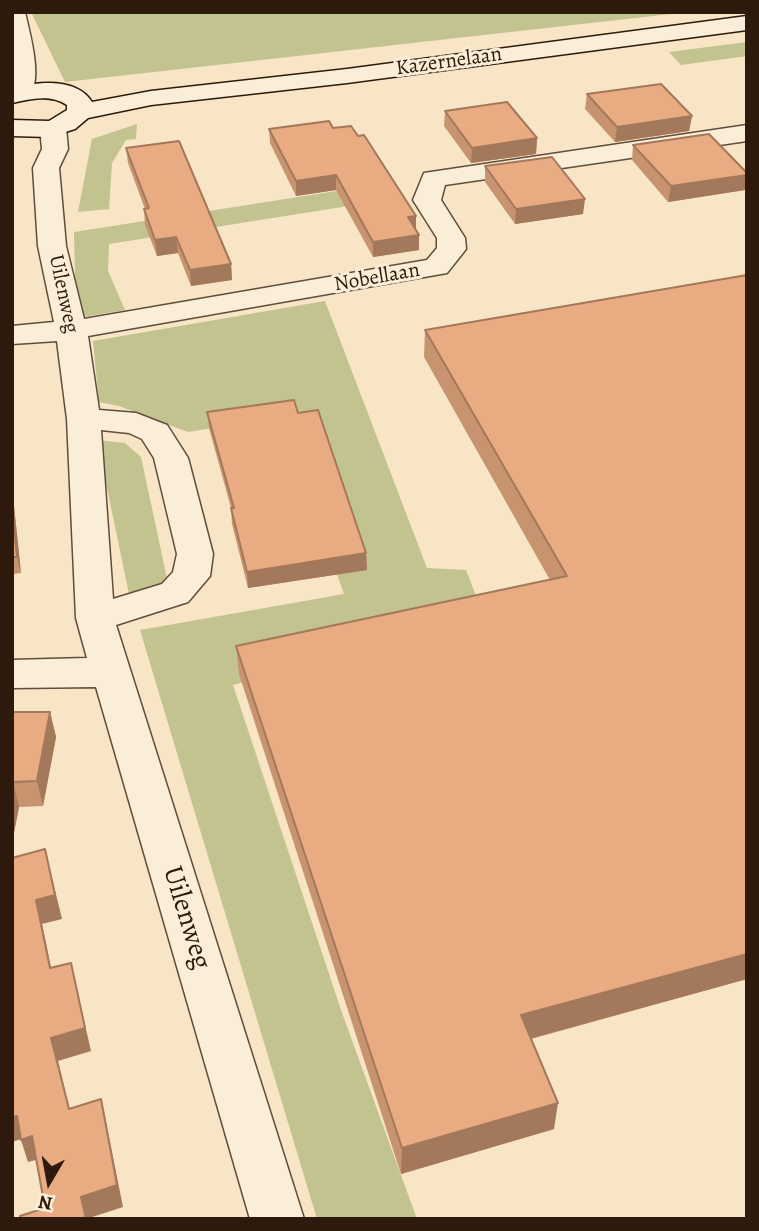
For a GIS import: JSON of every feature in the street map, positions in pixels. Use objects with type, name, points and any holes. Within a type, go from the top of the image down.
[{"type":"street","points":[[13,12],[23,62],[25,93],[66,93],[80,107],[72,120],[31,129]]},
{"type":"street","name":"Kazernelaan","points":[[80,107],[347,76],[747,23]]},
{"type":"street","name":"Uilenweg","points":[[31,129],[33,154],[46,168],[52,246],[71,330],[84,419],[95,618],[277,1219]]},
{"type":"street","name":"Nobellaan","points":[[71,330],[437,267],[452,249],[452,238],[427,200],[434,178],[747,133]]},
{"type":"street","points":[[12,335],[71,330]]},
{"type":"street","points":[[84,419],[136,423],[155,432],[171,457],[195,554],[191,576],[175,593],[95,618]]},
{"type":"street","points":[[12,674],[112,672]]},
{"type":"green space","points":[[31,12],[689,12],[65,82]]},
{"type":"green space","points":[[747,42],[747,56],[681,65],[669,52]]},
{"type":"green space","points":[[137,124],[136,139],[126,140],[112,163],[109,209],[78,212],[92,139]]},
{"type":"green space","points":[[388,183],[399,198],[109,244],[108,271],[125,310],[76,318],[74,232]]},
{"type":"green space","points":[[325,301],[427,568],[466,570],[487,624],[233,685],[341,1010],[417,1219],[317,1219],[140,630],[344,594],[281,417],[188,432],[119,406],[99,402],[93,341]]},
{"type":"green space","points":[[97,440],[125,443],[141,457],[169,588],[129,594]]},
{"type":"building","points":[[661,84],[692,116],[617,127],[587,94]]},
{"type":"building","points":[[507,102],[537,138],[472,148],[445,111]]},
{"type":"building","points":[[329,121],[333,128],[351,126],[358,136],[364,135],[416,216],[408,217],[419,235],[373,242],[336,175],[296,181],[269,129]]},
{"type":"building","points":[[709,134],[747,175],[671,186],[633,145]]},
{"type":"building","points":[[179,141],[231,264],[190,270],[176,237],[155,240],[144,209],[149,208],[126,148]]},
{"type":"building","points":[[552,157],[585,199],[516,209],[485,166]]},
{"type":"building","points":[[747,275],[747,954],[521,1015],[558,1103],[402,1148],[236,646],[567,576],[425,330]]},
{"type":"building","points":[[294,400],[298,413],[318,410],[366,553],[247,572],[231,508],[234,508],[207,412]]},
{"type":"building","points":[[12,508],[17,557],[12,557]]},
{"type":"building","points":[[12,712],[50,712],[37,781],[12,784]]},
{"type":"building","points":[[45,849],[55,895],[36,900],[50,968],[71,963],[85,1028],[51,1038],[69,1109],[101,1099],[117,1185],[81,1197],[86,1219],[20,1219],[20,1216],[45,1208],[32,1136],[21,1140],[17,1116],[12,1117],[12,858]]}]
